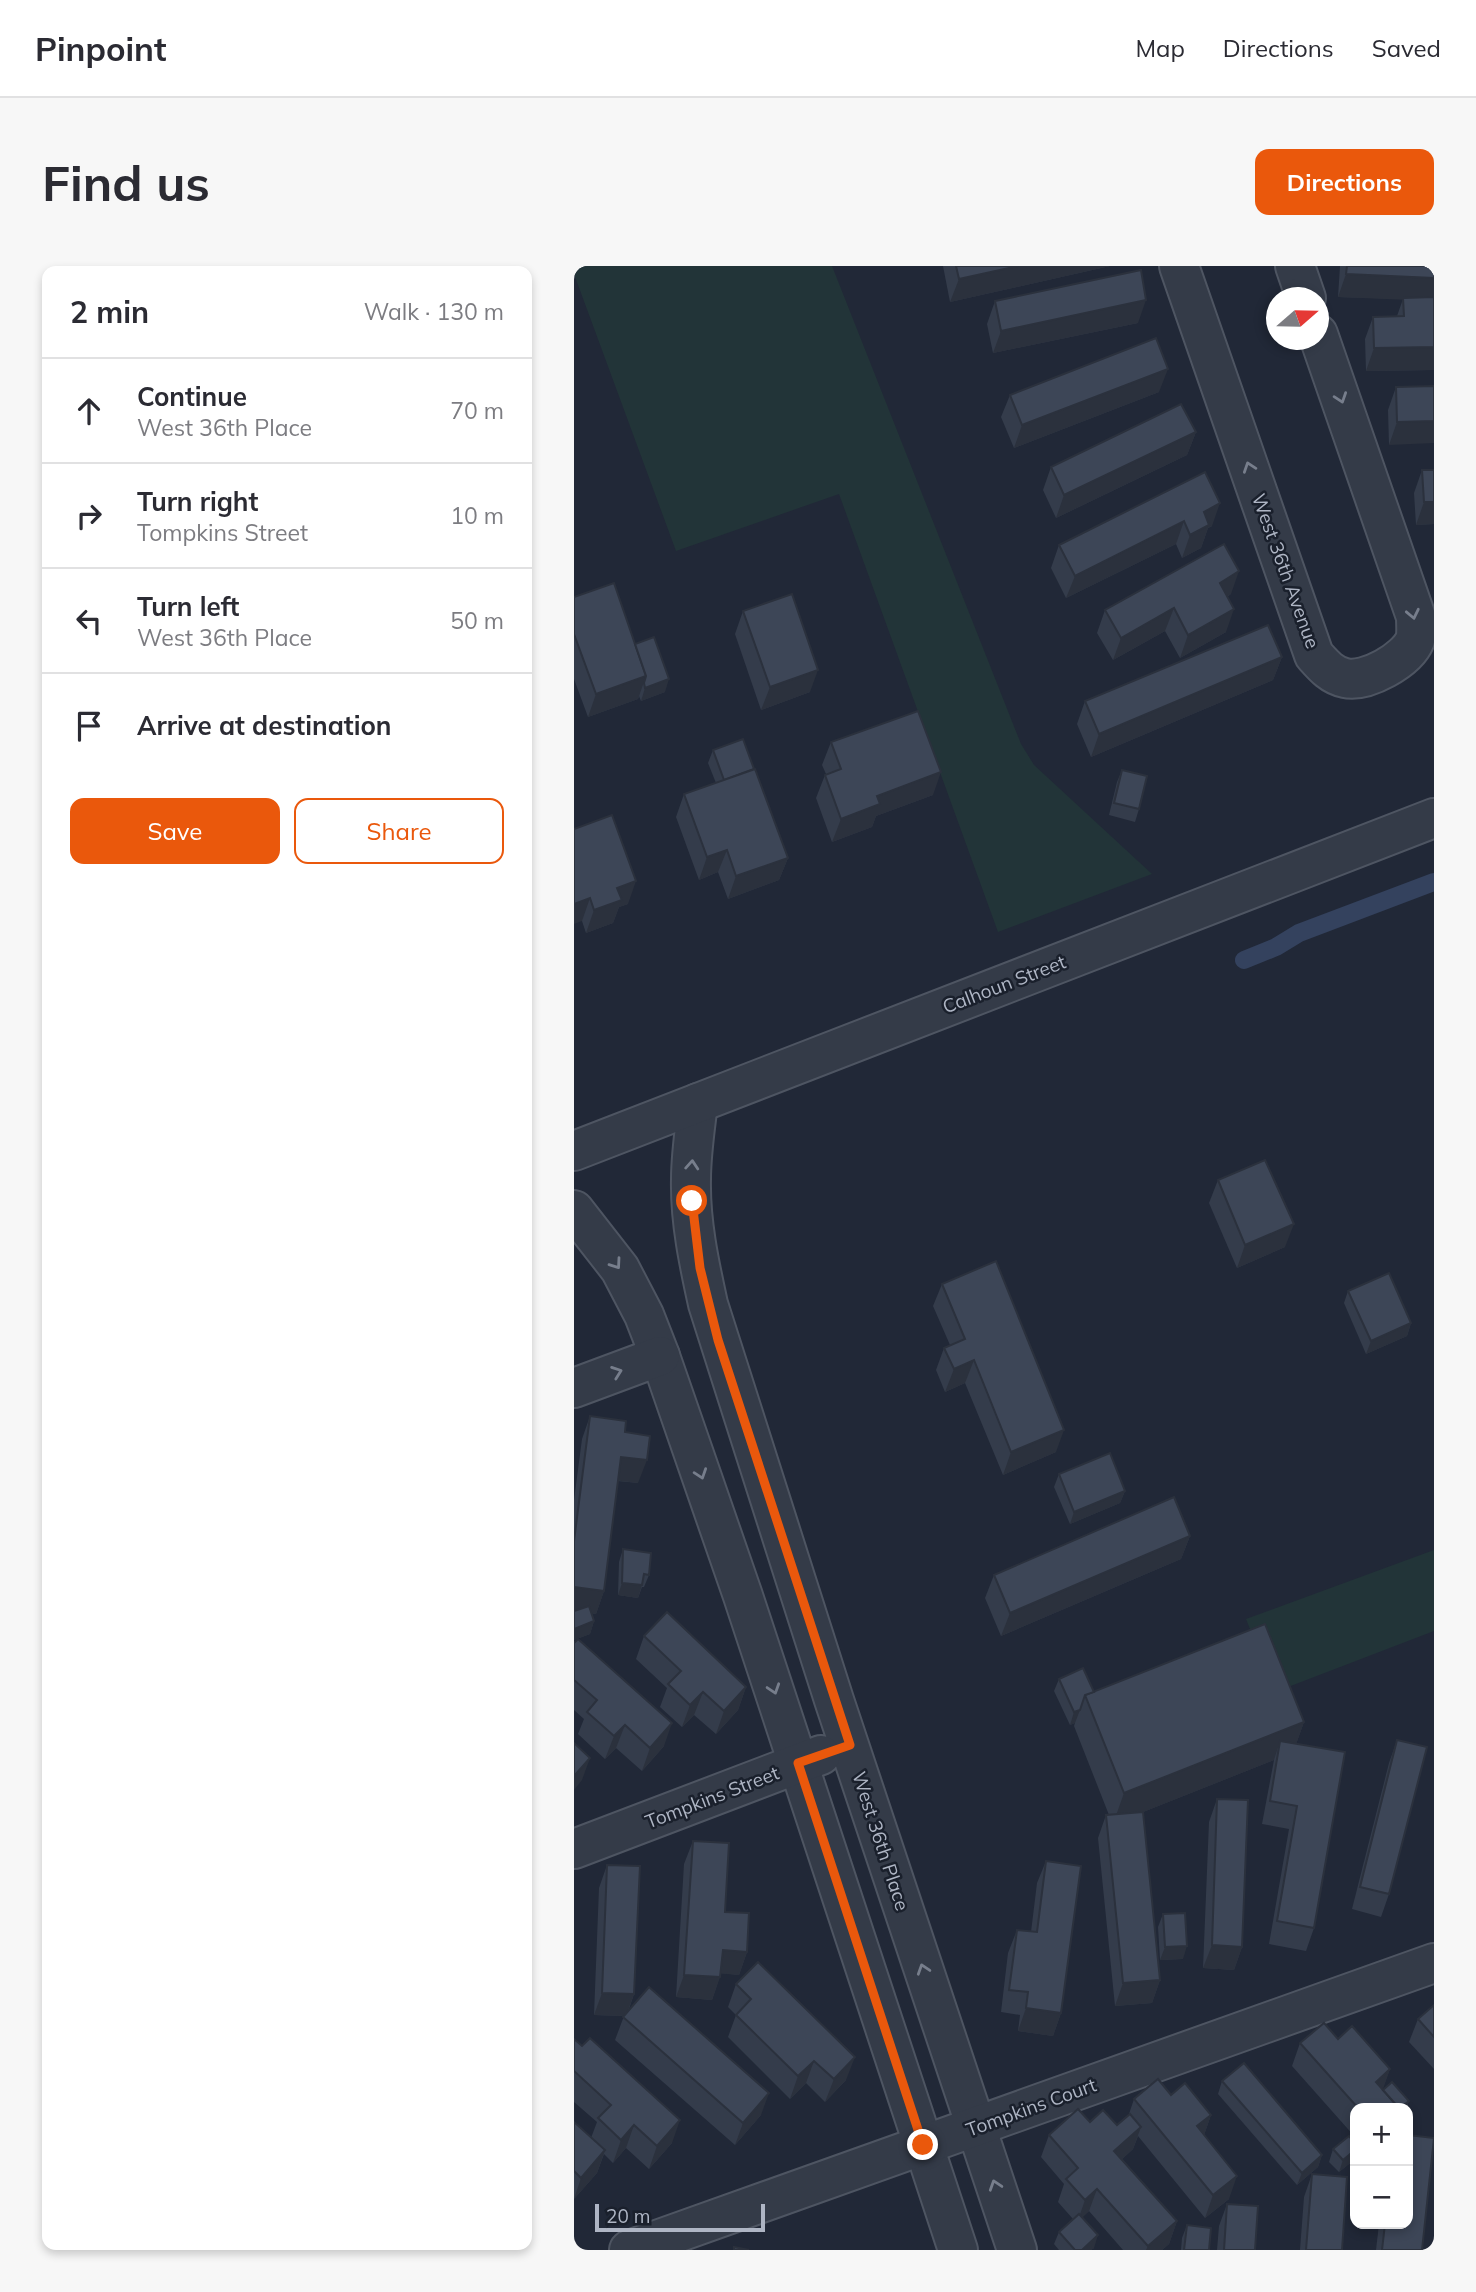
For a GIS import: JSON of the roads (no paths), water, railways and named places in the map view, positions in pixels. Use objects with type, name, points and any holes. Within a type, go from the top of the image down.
[{"type":"street","name":"West 36th Avenue","points":[[1179,266],[1314,655],[1331,672],[1347,679],[1371,675],[1403,656],[1416,639],[1416,617],[1324,350]]},
{"type":"street","points":[[1295,266],[1302,287]]},
{"type":"street","name":"Calhoun Street","points":[[574,1151],[1434,818]]},
{"type":"street","name":"West 36th Place","points":[[698,1103],[692,1156],[692,1201],[700,1268],[708,1304],[1017,2250]]},
{"type":"street","points":[[574,1210],[620,1269],[644,1315],[660,1356],[798,1763],[958,2250]]},
{"type":"street","points":[[574,1388],[660,1356]]},
{"type":"street","name":"Tompkins Street","points":[[574,1849],[850,1745]]},
{"type":"street","name":"Tompkins Court","points":[[629,2250],[1434,1963]]},
{"type":"waterway","points":[[1244,960],[1276,947],[1299,933],[1434,882]]}]
